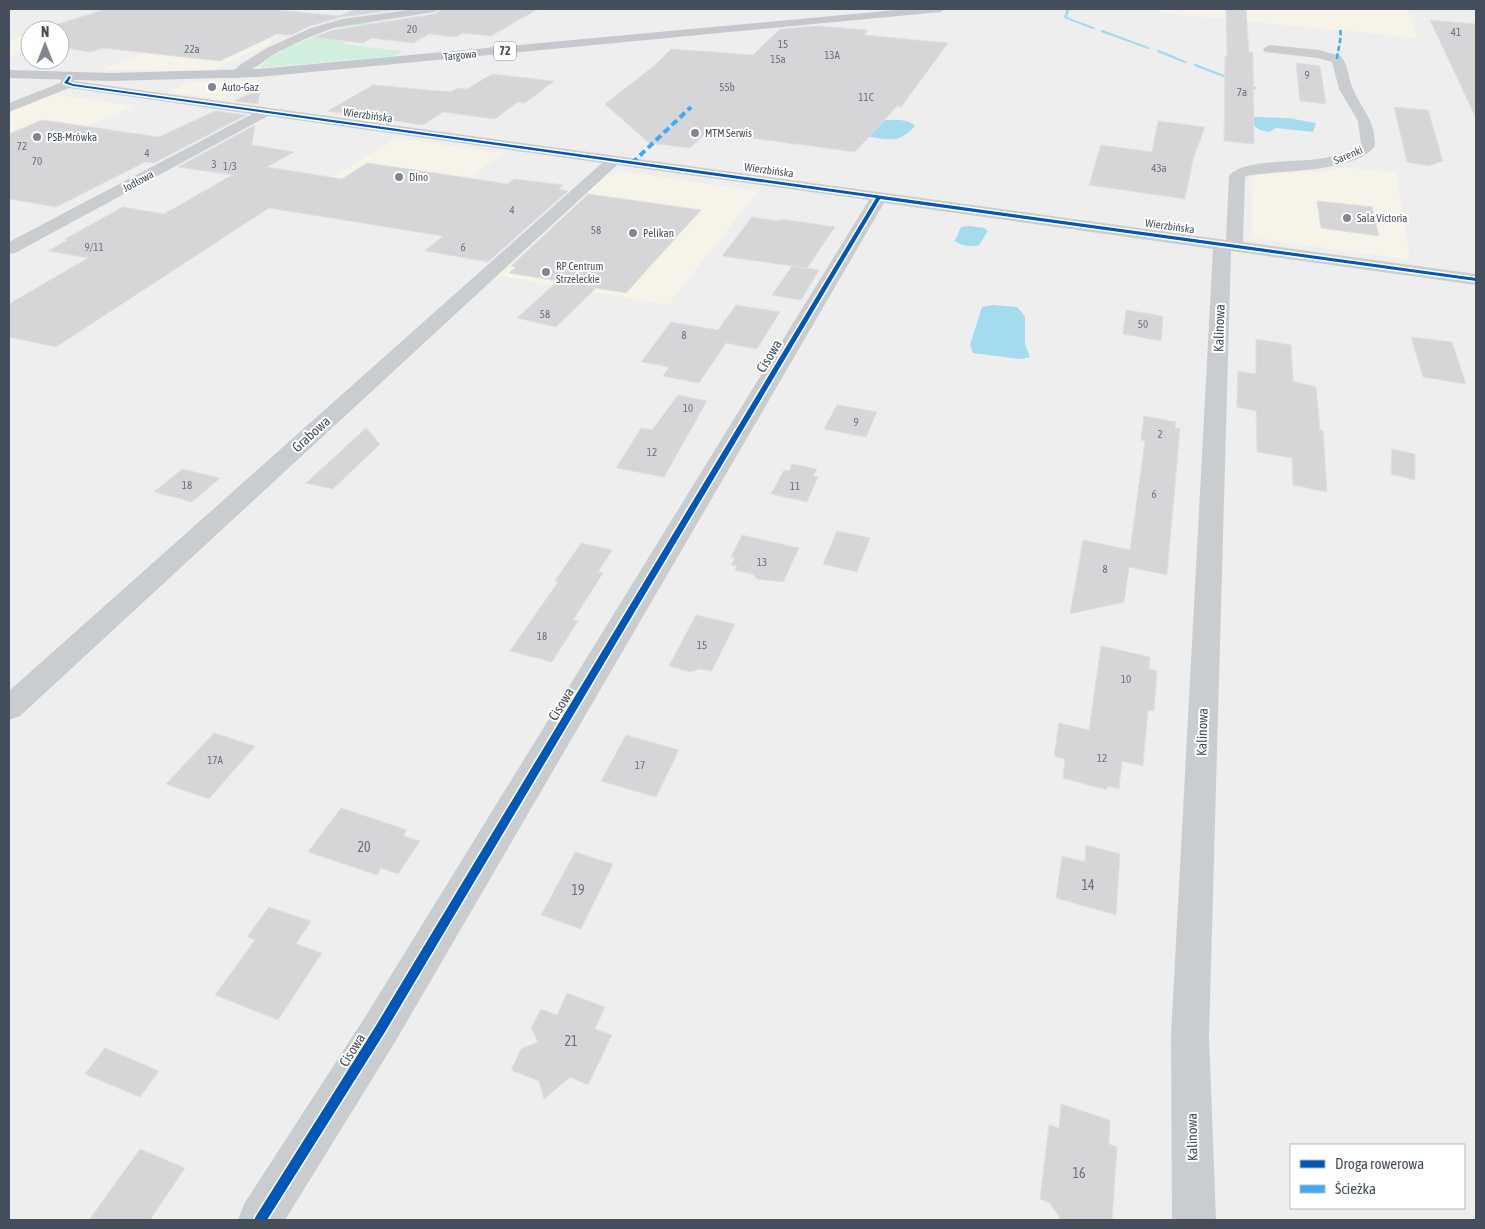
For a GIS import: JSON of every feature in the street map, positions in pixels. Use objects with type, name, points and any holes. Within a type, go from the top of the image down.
[{"type":"main road","name":"Targowa","points":[[69,80],[235,75],[328,68],[899,11],[940,9]]},
{"type":"main road","name":"Wierzbińska","points":[[9,74],[69,80]]},
{"type":"street","points":[[235,75],[260,57],[320,28],[340,23],[434,9]]},
{"type":"street","name":"Sarenki","points":[[1228,246],[1237,176],[1242,172],[1329,163],[1352,155],[1368,146],[1368,133],[1364,116],[1346,89],[1338,59],[1319,54],[1269,49]]},
{"type":"street","points":[[9,108],[69,80]]},
{"type":"street","name":"Wierzbińska","points":[[69,80],[266,112],[1476,280]]},
{"type":"street","name":"Jodłowa","points":[[9,249],[266,112]]},
{"type":"street","name":"Grabowa","points":[[9,708],[614,160]]},
{"type":"street","name":"Cisowa","points":[[260,1220],[381,1028],[879,197]]},
{"type":"street","name":"Kalinowa","points":[[1194,1220],[1190,1036],[1228,246]]},
{"type":"shaded area","points":[[1154,9],[1407,9],[1418,38],[1171,14]]},
{"type":"shaded area","points":[[202,27],[277,34],[268,39],[273,42],[210,71],[102,70]]},
{"type":"shaded area","points":[[20,37],[20,53],[9,57],[9,41]]},
{"type":"shaded area","name":"Auto-Gaz","points":[[259,79],[221,99],[169,92],[190,82]]},
{"type":"shaded area","name":"PSB-Mrówka","points":[[51,94],[134,106],[9,163],[9,112]]},
{"type":"shaded area","points":[[396,138],[502,153],[444,197],[330,179]]},
{"type":"shaded area","points":[[1341,167],[1396,173],[1410,260],[1253,238],[1251,178],[1261,173],[1310,171],[1317,174]]},
{"type":"shaded area","name":"Pelikan","points":[[612,170],[758,191],[668,305],[495,275]]},
{"type":"green space","points":[[364,23],[379,23],[343,44],[402,51],[394,56],[260,68],[267,60],[292,46],[323,34]]},
{"type":"water","points":[[1253,117],[1288,118],[1316,123],[1313,132],[1276,128],[1269,132],[1260,130],[1253,125]]},
{"type":"water","points":[[902,120],[915,126],[898,138],[886,139],[865,136],[875,121]]},
{"type":"water","points":[[961,227],[984,228],[988,231],[979,245],[967,246],[955,241]]},
{"type":"water","points":[[993,305],[1017,307],[1025,316],[1025,344],[1030,357],[1021,359],[973,353],[970,345],[982,307]]},
{"type":"building","points":[[106,9],[269,9],[339,16],[356,9],[403,9],[341,17],[310,26],[291,35],[277,34],[220,61],[103,48],[90,52],[70,49],[70,20]]},
{"type":"building","points":[[442,9],[538,9],[491,36],[463,33],[456,37],[429,34],[413,43],[372,38],[363,43],[314,37],[334,30],[434,14]]},
{"type":"building","points":[[1226,9],[1246,9],[1249,52],[1253,53],[1254,144],[1224,141],[1225,56],[1227,57]]},
{"type":"building","points":[[1430,20],[1476,24],[1476,118]]},
{"type":"building","points":[[818,26],[868,30],[864,35],[948,43],[901,107],[897,106],[855,152],[707,132],[690,148],[649,143],[605,104],[655,65],[671,49],[753,55],[780,29]]},
{"type":"building","points":[[1296,63],[1320,66],[1326,104],[1300,101]]},
{"type":"building","points":[[492,74],[554,81],[525,103],[518,102],[495,119],[443,112],[423,125],[328,111],[373,85],[451,92],[458,88],[467,89]]},
{"type":"building","points":[[260,89],[258,104],[234,101]]},
{"type":"building","points":[[1394,107],[1428,110],[1443,161],[1428,166],[1407,162]]},
{"type":"building","points":[[215,111],[246,115],[154,163],[145,162],[56,207],[9,199],[9,134],[42,120],[159,137]]},
{"type":"building","points":[[1158,121],[1205,127],[1193,159],[1185,199],[1089,185],[1101,145],[1152,152]]},
{"type":"building","points":[[255,125],[252,145],[294,152],[267,167],[342,179],[367,163],[508,184],[514,179],[563,185],[559,189],[568,191],[488,262],[425,251],[443,236],[269,208],[56,347],[9,337],[9,304],[88,258],[48,251],[68,240],[65,239],[123,207],[164,214],[232,175],[178,167]]},
{"type":"building","points":[[588,194],[701,210],[626,293],[596,288],[556,327],[517,318],[558,281],[509,273],[516,267],[511,266]]},
{"type":"building","name":"Sala Victoria","points":[[1317,201],[1372,207],[1379,236],[1321,228]]},
{"type":"building","points":[[752,217],[835,227],[807,268],[722,256]]},
{"type":"building","points":[[792,266],[819,270],[801,300],[772,295]]},
{"type":"building","points":[[736,305],[780,312],[757,349],[726,343],[699,383],[663,376],[669,367],[641,362],[671,322],[718,330]]},
{"type":"building","points":[[1126,310],[1163,316],[1161,341],[1123,334]]},
{"type":"building","points":[[1411,337],[1452,342],[1466,384],[1423,377]]},
{"type":"building","points":[[1256,339],[1291,345],[1293,381],[1316,387],[1320,430],[1323,431],[1327,492],[1293,485],[1292,458],[1257,452],[1256,411],[1237,407],[1238,371],[1256,374]]},
{"type":"building","points":[[678,395],[707,401],[664,477],[616,468],[641,428],[652,430]]},
{"type":"building","points":[[837,405],[877,412],[866,437],[824,429]]},
{"type":"building","points":[[1144,416],[1176,422],[1175,428],[1180,429],[1167,575],[1129,567],[1124,602],[1070,614],[1083,540],[1130,550],[1145,441],[1141,440]]},
{"type":"building","points":[[366,428],[380,444],[333,489],[306,483]]},
{"type":"building","points":[[1392,449],[1415,454],[1415,480],[1391,474]]},
{"type":"building","points":[[792,464],[817,469],[813,476],[818,477],[807,502],[771,494],[784,470],[789,471]]},
{"type":"building","points":[[182,469],[220,478],[192,502],[154,492]]},
{"type":"building","points":[[837,531],[870,538],[857,572],[823,564]]},
{"type":"building","points":[[742,535],[799,548],[783,582],[757,579],[754,575],[735,570],[737,566],[731,565],[735,558],[731,557]]},
{"type":"building","points":[[581,543],[612,550],[598,572],[603,573],[573,620],[578,621],[552,662],[510,651],[558,582],[555,581]]},
{"type":"building","points":[[696,615],[735,624],[712,671],[700,669],[690,672],[669,666]]},
{"type":"building","points":[[1101,646],[1150,657],[1149,669],[1157,671],[1154,711],[1148,710],[1143,766],[1122,761],[1119,789],[1107,786],[1107,790],[1063,778],[1065,759],[1054,756],[1059,723],[1089,730]]},
{"type":"building","points":[[214,733],[255,746],[209,799],[166,784]]},
{"type":"building","points":[[626,735],[679,750],[656,797],[601,781]]},
{"type":"building","points":[[341,808],[407,830],[403,836],[420,841],[398,874],[381,868],[377,875],[308,852]]},
{"type":"building","points":[[1086,845],[1120,854],[1116,915],[1056,898],[1062,856],[1085,862]]},
{"type":"building","points":[[575,852],[613,864],[581,929],[541,915]]},
{"type":"building","points":[[269,907],[311,921],[296,944],[322,953],[278,1020],[215,995],[255,940],[247,937]]},
{"type":"building","points":[[567,993],[605,1007],[595,1029],[612,1035],[588,1085],[570,1077],[544,1099],[539,1081],[511,1070],[521,1049],[538,1042],[531,1028],[541,1009],[557,1015]]},
{"type":"building","points":[[105,1048],[159,1071],[140,1097],[85,1074]]},
{"type":"building","points":[[1061,1104],[1110,1120],[1109,1144],[1117,1147],[1112,1220],[1061,1220],[1050,1203],[1040,1199],[1049,1125],[1059,1128]]},
{"type":"building","points":[[140,1149],[185,1168],[150,1220],[89,1220]]},
{"type":"waterway","points":[[1068,9],[1065,17],[1094,28]]},
{"type":"waterway","points":[[1102,31],[1149,48]]},
{"type":"waterway","points":[[1158,51],[1186,62]]},
{"type":"waterway","points":[[1195,65],[1256,88]]},
{"type":"marked path","points":[[1337,59],[1338,45],[1342,37],[1340,28]]},
{"type":"marked path","points":[[632,163],[691,107]]},
{"type":"cycle path","points":[[69,77],[66,83],[73,85],[1476,280]]},
{"type":"cycle path","points":[[260,1220],[381,1028],[879,197]]},
{"type":"place","name":"Auto-Gaz","points":[[212,87]]},
{"type":"place","name":"MTM Serwis","points":[[695,133]]},
{"type":"place","name":"PSB-Mrówka","points":[[37,137]]},
{"type":"place","name":"Dino","points":[[399,177]]},
{"type":"place","name":"Sala Victoria","points":[[1347,218]]},
{"type":"place","name":"Pelikan","points":[[633,233]]},
{"type":"place","name":"RP Centrum Strzeleckie","points":[[546,272]]}]
